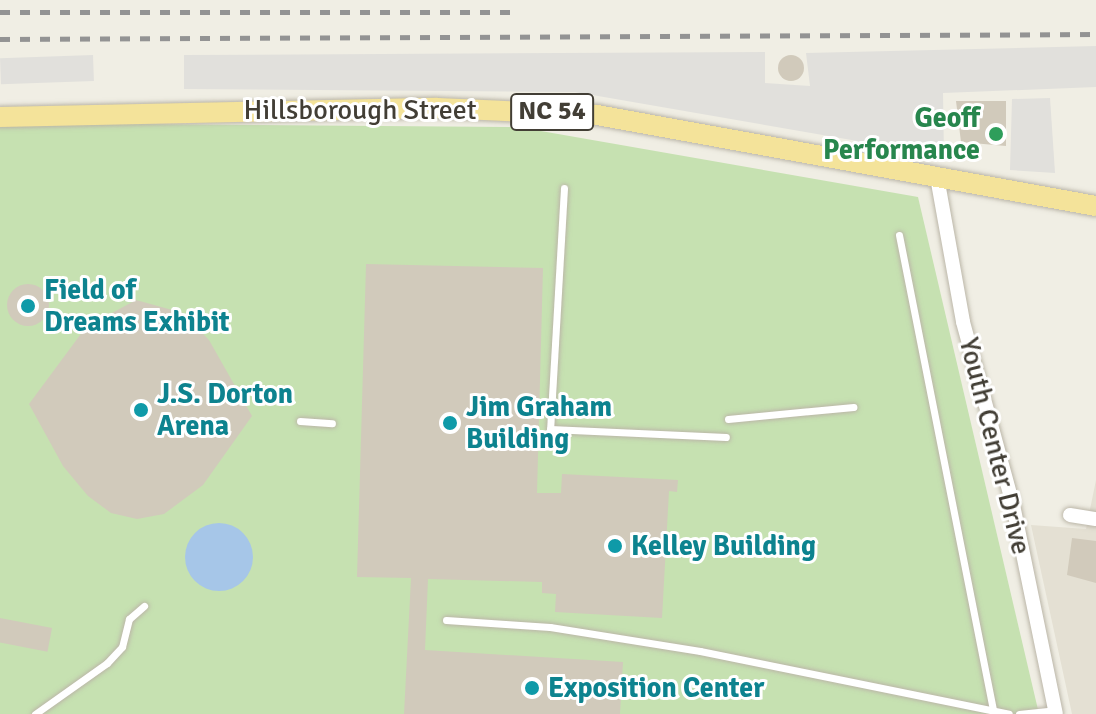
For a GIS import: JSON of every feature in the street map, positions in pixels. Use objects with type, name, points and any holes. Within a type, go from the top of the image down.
[{"type":"main road","name":"Hillsborough Street","points":[[0,117],[530,110],[622,119],[1096,206]]},
{"type":"street","name":"Youth Center Drive","points":[[937,177],[963,322],[1013,505],[1055,712]]},
{"type":"street","points":[[1070,515],[1096,519]]},
{"type":"lane","points":[[564,188],[550,429],[726,437]]},
{"type":"lane","points":[[899,235],[993,711]]},
{"type":"lane","points":[[728,419],[853,407]]},
{"type":"lane","points":[[300,421],[332,423]]},
{"type":"lane","points":[[35,714],[90,678],[122,647],[126,624],[144,606]]},
{"type":"lane","points":[[446,620],[550,627],[700,651],[1009,714]]},
{"type":"lane","points":[[1019,714],[1055,712]]},
{"type":"shaded area","points":[[1096,46],[1096,87],[943,93],[944,156],[575,92],[184,89],[184,55],[765,52],[765,83],[810,86],[806,53]]},
{"type":"shaded area","points":[[93,55],[94,81],[1,84],[0,58]]},
{"type":"shaded area","points":[[1050,98],[1055,173],[1010,170],[1012,99]]},
{"type":"shaded area","points":[[1096,480],[1096,714],[1072,714],[1031,525],[1086,529]]},
{"type":"green space","points":[[0,123],[518,127],[918,197],[1039,714],[0,714]]},
{"type":"water","points":[[226,523],[247,538],[253,557],[251,570],[243,581],[226,591],[212,591],[195,581],[187,570],[185,550],[195,533],[206,525]]},
{"type":"building","points":[[791,55],[800,59],[804,68],[800,77],[791,81],[782,77],[778,68],[782,59]]},
{"type":"building","points":[[956,101],[1006,101],[1006,146],[961,142]]},
{"type":"building","name":"Jim Graham Building","points":[[366,264],[543,268],[537,493],[561,493],[562,474],[678,480],[677,492],[669,491],[662,618],[555,612],[556,594],[542,593],[542,582],[428,579],[425,650],[623,662],[620,714],[404,714],[411,578],[357,577]]},
{"type":"building","name":"Field of Dreams Exhibit","points":[[28,284],[43,290],[49,305],[43,320],[28,326],[13,320],[7,305],[13,290]]},
{"type":"building","name":"J.S. Dorton Arena","points":[[136,300],[183,313],[209,340],[252,416],[203,485],[164,514],[137,519],[111,513],[88,496],[63,466],[29,404],[86,327]]},
{"type":"building","points":[[1072,538],[1096,541],[1096,583],[1067,575]]},
{"type":"building","points":[[0,618],[52,628],[47,652],[0,642]]},
{"type":"railway","points":[[0,12],[520,12]]},
{"type":"railway","points":[[0,39],[1096,34]]},
{"type":"place","name":"Geoff Performance","points":[[996,134]]},
{"type":"place","name":"Field of Dreams Exhibit","points":[[28,306]]},
{"type":"place","name":"J.S. Dorton Arena","points":[[141,410]]},
{"type":"place","name":"Jim Graham Building","points":[[450,423]]},
{"type":"place","name":"Kelley Building","points":[[615,546]]},
{"type":"place","name":"Exposition Center","points":[[532,688]]}]
